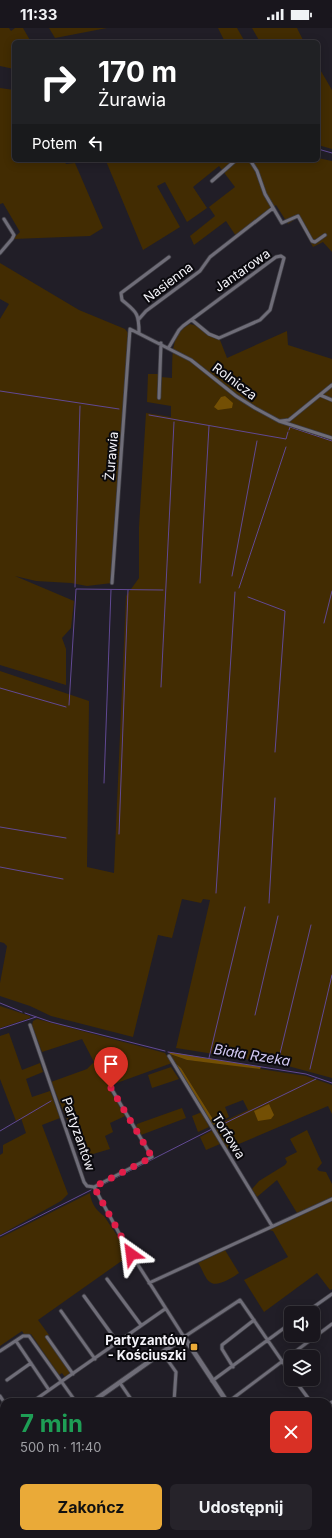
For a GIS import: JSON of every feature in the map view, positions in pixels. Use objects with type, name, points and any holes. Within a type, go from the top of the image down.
[{"type":"street","points":[[212,181],[234,162]]},
{"type":"street","points":[[251,162],[257,171],[262,189],[282,223],[298,216],[312,240],[315,242],[324,236]]},
{"type":"street","name":"Nasienna","points":[[139,319],[146,311],[200,271],[207,261],[274,208]]},
{"type":"street","points":[[0,253],[13,237],[13,233],[4,219]]},
{"type":"street","name":"Nasienna","points":[[139,333],[139,319],[132,307],[122,300],[121,293],[169,256]]},
{"type":"street","name":"Jantarowa","points":[[169,347],[179,330],[192,320],[271,260],[279,256],[284,258],[270,310],[260,320],[219,338],[209,334],[192,320]]},
{"type":"street","name":"Rolnicza","points":[[130,329],[169,347],[191,360],[236,396],[280,421],[332,438]]},
{"type":"street","name":"Żurawia","points":[[112,583],[130,329]]},
{"type":"street","points":[[159,398],[161,343]]},
{"type":"street","points":[[280,421],[289,420],[332,385]]},
{"type":"street","points":[[320,395],[332,400]]},
{"type":"street","name":"Partyzantów","points":[[30,1025],[84,1182],[87,1186],[94,1187],[165,1309],[224,1398]]},
{"type":"street","name":"Torfowa","points":[[169,1056],[272,1226]]},
{"type":"street","points":[[94,1187],[152,1157],[111,1088]]},
{"type":"street","points":[[149,1283],[332,1199]]},
{"type":"street","points":[[107,1279],[141,1325]]},
{"type":"street","points":[[315,1306],[332,1294]]},
{"type":"street","points":[[84,1296],[118,1343]]},
{"type":"street","points":[[98,1398],[162,1352],[240,1300],[281,1358],[284,1365]]},
{"type":"street","points":[[38,1398],[96,1359],[165,1309]]},
{"type":"street","points":[[61,1311],[96,1359]]},
{"type":"street","points":[[233,1367],[222,1350],[222,1345],[254,1320]]},
{"type":"street","points":[[232,1398],[332,1324]]},
{"type":"street","points":[[212,1381],[284,1328]]},
{"type":"street","points":[[0,1351],[26,1335],[29,1336],[73,1398]]},
{"type":"street","points":[[47,1337],[73,1374]]},
{"type":"street","points":[[16,1341],[49,1390]]},
{"type":"street","points":[[162,1352],[176,1372],[174,1398]]},
{"type":"street","points":[[7,1380],[31,1363]]},
{"type":"street","points":[[120,1383],[130,1398]]},
{"type":"street","points":[[299,1386],[308,1398]]},
{"type":"shaded area","points":[[0,28],[9,28],[11,31],[15,28],[23,28],[30,40],[12,40],[12,69],[0,66]]},
{"type":"shaded area","points":[[49,28],[107,28],[55,38]]},
{"type":"shaded area","points":[[218,28],[237,28],[244,40],[224,40]]},
{"type":"shaded area","points":[[252,28],[297,28],[303,40],[259,40]]},
{"type":"shaded area","points":[[320,69],[332,90],[332,149],[320,146]]},
{"type":"shaded area","points":[[0,88],[12,90],[12,162],[75,163],[103,228],[90,236],[13,239],[20,232],[3,203],[0,204]]},
{"type":"shaded area","points":[[320,158],[332,161],[332,252],[323,242],[313,247],[297,218],[288,224],[276,205],[236,236],[226,221],[194,245],[190,236],[215,216],[209,207],[235,187],[219,166],[193,187],[207,208],[187,222],[165,182],[157,186],[180,227],[143,250],[106,162],[320,162]]},
{"type":"shaded area","points":[[0,263],[79,310],[125,329],[128,333],[112,583],[87,586],[71,583],[36,581],[15,576],[74,601],[71,628],[62,638],[66,649],[66,685],[0,665],[0,319],[9,304],[0,299]]},
{"type":"shaded area","points":[[190,324],[220,340],[227,358],[287,331],[288,345],[332,359],[332,383],[328,386],[332,388],[332,1078],[288,1066],[176,1048],[210,900],[203,899],[201,903],[182,899],[172,938],[158,935],[133,1037],[51,1016],[30,1006],[0,996],[0,983],[7,946],[0,942],[0,671],[89,701],[87,867],[114,873],[126,596],[139,578],[139,527],[146,413],[171,417],[171,406],[147,402],[148,374],[161,374],[161,377],[172,378],[175,340],[183,328]]},
{"type":"shaded area","points":[[225,396],[233,403],[232,408],[218,410],[214,407],[221,397]]},
{"type":"shaded area","points":[[0,1006],[30,1016],[30,1018],[0,1028]]},
{"type":"shaded area","points":[[37,1019],[165,1053],[172,1063],[114,1084],[109,1089],[125,1116],[110,1123],[113,1132],[105,1136],[110,1149],[83,1157],[51,1082],[87,1069],[94,1062],[82,1039],[42,1052],[32,1025],[33,1021]]},
{"type":"shaded area","points":[[9,1033],[22,1070],[40,1063],[43,1072],[26,1079],[32,1097],[50,1091],[60,1118],[42,1125],[68,1194],[61,1201],[0,1235],[0,1155],[3,1153],[3,1145],[26,1133],[21,1118],[16,1121],[0,1079],[0,1036]]},
{"type":"shaded area","points":[[169,1052],[261,1067],[260,1069],[187,1060],[170,1054]]},
{"type":"shaded area","points":[[170,1054],[187,1060],[235,1065],[306,1076],[332,1085],[332,1114],[328,1106],[227,1149],[215,1129],[217,1128],[216,1125],[248,1110],[243,1100],[225,1107],[229,1117],[216,1124],[181,1068],[174,1062]]},
{"type":"shaded area","points":[[174,1062],[181,1068],[216,1124],[212,1125]]},
{"type":"shaded area","points":[[171,1067],[179,1079],[152,1088],[148,1075]]},
{"type":"shaded area","points":[[269,1104],[274,1115],[271,1119],[258,1121],[254,1111]]},
{"type":"shaded area","points":[[182,1108],[186,1118],[141,1135],[136,1127],[137,1124]]},
{"type":"shaded area","points":[[202,1112],[209,1127],[198,1132],[192,1116]]},
{"type":"shaded area","points":[[213,1130],[220,1144],[206,1150],[200,1137]]},
{"type":"shaded area","points":[[307,1130],[322,1163],[317,1169],[319,1171],[326,1172],[332,1184],[332,1197],[297,1213],[277,1180],[257,1197],[252,1189],[259,1181],[285,1165],[287,1162],[285,1158],[297,1152],[290,1139]]},
{"type":"shaded area","points":[[90,1193],[95,1207],[104,1216],[130,1255],[38,1320],[49,1335],[46,1337],[71,1373],[65,1377],[62,1373],[59,1375],[31,1334],[24,1334],[22,1331],[0,1346],[0,1238]]},
{"type":"shaded area","points":[[332,1201],[332,1289],[330,1290],[317,1273],[264,1312],[244,1280],[288,1257],[273,1231],[269,1230]]},
{"type":"shaded area","points":[[225,1250],[239,1273],[225,1281],[213,1284],[207,1278],[198,1263]]},
{"type":"waterway","points":[[320,150],[332,153]]},
{"type":"waterway","points":[[0,391],[119,409]]},
{"type":"waterway","points":[[75,587],[80,406]]},
{"type":"waterway","points":[[149,415],[286,439],[288,432]]},
{"type":"waterway","points":[[161,687],[174,422]]},
{"type":"waterway","points":[[200,583],[209,426]]},
{"type":"waterway","points":[[289,430],[290,427],[332,441]]},
{"type":"waterway","points":[[232,576],[257,441]]},
{"type":"waterway","points":[[239,588],[286,447]]},
{"type":"waterway","points":[[69,705],[76,589],[163,590]]},
{"type":"waterway","points":[[104,783],[111,590]]},
{"type":"waterway","points":[[119,834],[128,590]]},
{"type":"waterway","points":[[324,623],[332,591]]},
{"type":"waterway","points":[[216,893],[235,592]]},
{"type":"waterway","points":[[248,597],[285,611],[275,752]]},
{"type":"waterway","points":[[0,688],[66,707]]},
{"type":"waterway","points":[[269,903],[275,798]]},
{"type":"waterway","points":[[0,827],[66,838]]},
{"type":"waterway","points":[[0,867],[63,879]]},
{"type":"waterway","points":[[209,1058],[245,907]]},
{"type":"waterway","points":[[255,1015],[278,916]]},
{"type":"waterway","points":[[278,1062],[311,925]]},
{"type":"waterway","points":[[310,1069],[332,975]]},
{"type":"waterway","name":"Biała Rzeka","points":[[0,1003],[22,1012]]},
{"type":"waterway","name":"Biała Rzeka","points":[[25,1013],[51,1022],[165,1051]]},
{"type":"waterway","points":[[0,1029],[36,1017]]},
{"type":"waterway","name":"Biała Rzeka","points":[[168,1052],[306,1074],[332,1083]]},
{"type":"waterway","points":[[215,1128],[316,1079]]},
{"type":"waterway","points":[[0,1131],[51,1101]]},
{"type":"waterway","points":[[100,1186],[212,1129]]},
{"type":"waterway","points":[[0,1236],[91,1190]]},
{"type":"place","name":"Partyzantów - Kościuszki","points":[[194,1347]]},
{"type":"route","points":[[111,1088],[152,1157],[94,1187],[94,1190],[131,1254]]}]
